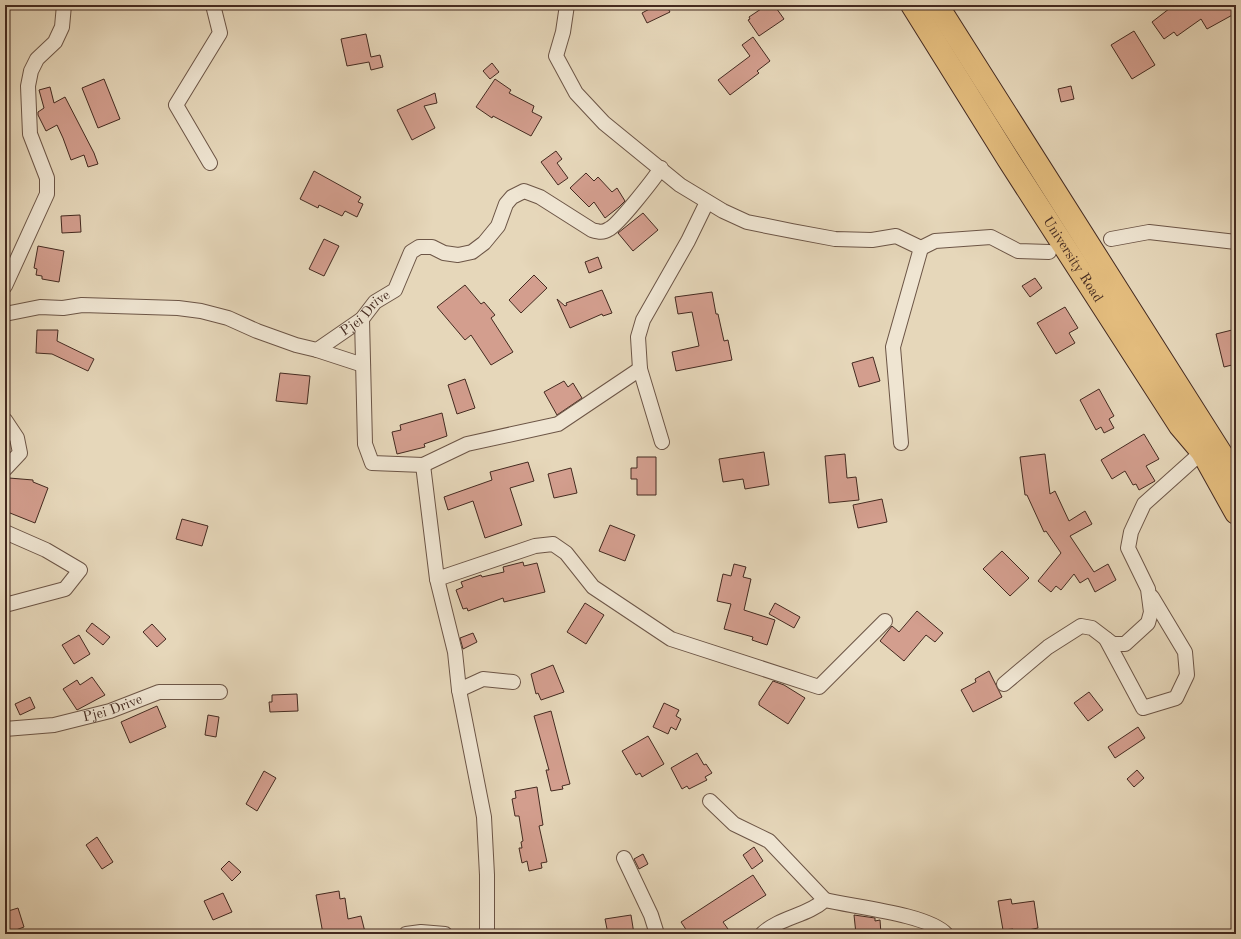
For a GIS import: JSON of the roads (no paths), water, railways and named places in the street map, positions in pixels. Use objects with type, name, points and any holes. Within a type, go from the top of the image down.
[{"type":"highway","name":"University Road","points":[[912,5],[1008,159],[1180,426],[1202,452],[1236,513]]},
{"type":"highway","name":"University Road","points":[[937,5],[1236,477]]},
{"type":"street","points":[[5,286],[47,194],[48,178],[30,134],[28,86],[30,71],[37,59],[55,42],[62,27],[64,5]]},
{"type":"street","points":[[210,163],[176,105],[220,33],[213,5]]},
{"type":"street","points":[[567,5],[563,32],[556,56],[576,93],[604,123],[680,184],[707,202],[747,222],[835,239],[872,240],[896,236],[921,248]]},
{"type":"street","name":"Pjei Drive","points":[[317,350],[362,319],[375,302],[395,290],[411,252],[419,247],[432,247],[444,253],[458,255],[472,252],[484,243],[498,226],[506,204],[512,196],[524,192],[540,197],[592,230],[601,233],[611,229],[651,184],[661,168]]},
{"type":"street","points":[[662,442],[640,369],[638,337],[643,320],[688,241],[707,202]]},
{"type":"street","points":[[1111,239],[1149,232],[1236,242]]},
{"type":"street","points":[[901,443],[893,347],[921,248],[934,241],[991,237],[1018,251],[1049,252]]},
{"type":"street","points":[[5,314],[40,307],[63,308],[82,306],[178,308],[201,311],[228,318],[257,331],[296,345],[363,364]]},
{"type":"street","points":[[362,319],[365,444],[372,463],[423,465],[466,444],[558,424],[640,369]]},
{"type":"street","points":[[5,420],[17,438],[20,453],[5,469]]},
{"type":"street","points":[[1106,639],[1143,708],[1176,698],[1187,675],[1185,652],[1148,589],[1128,548],[1130,532],[1144,504],[1202,452]]},
{"type":"street","points":[[423,465],[437,579],[455,652],[458,690],[484,817],[487,875],[487,934]]},
{"type":"street","points":[[5,532],[46,550],[80,570],[65,589],[5,605]]},
{"type":"street","points":[[437,579],[535,546],[553,544],[566,553],[593,587],[671,639],[818,687],[885,621]]},
{"type":"street","points":[[1004,684],[1048,647],[1081,626],[1092,628],[1113,644],[1125,644],[1148,623],[1152,612],[1148,589]]},
{"type":"street","points":[[458,690],[483,679],[512,682]]},
{"type":"street","name":"Pjei Drive","points":[[5,729],[54,725],[110,711],[160,692],[220,692]]},
{"type":"street","points":[[710,801],[734,824],[769,841],[825,900],[921,921],[940,928],[946,934]]},
{"type":"street","points":[[624,858],[651,915],[657,934]]},
{"type":"street","points":[[762,934],[794,916],[816,908],[825,900]]},
{"type":"street","points":[[406,934],[421,932],[445,934]]}]
